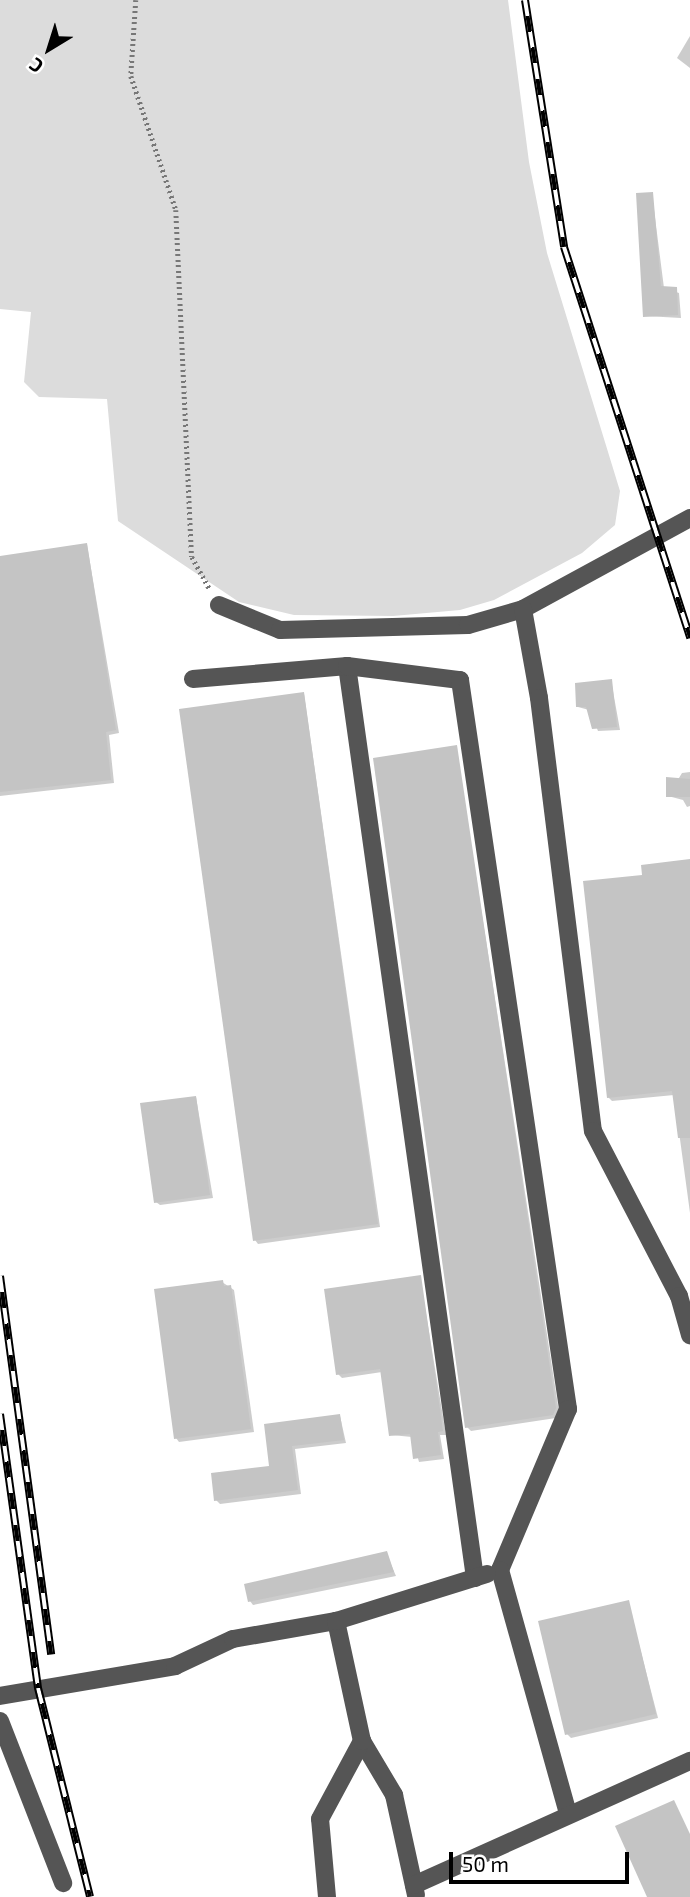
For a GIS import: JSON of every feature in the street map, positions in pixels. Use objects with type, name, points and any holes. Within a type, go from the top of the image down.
[{"type":"street","points":[[219,605],[280,630],[468,625],[523,609],[690,518]]},
{"type":"street","points":[[523,609],[538,698],[593,1131],[678,1296],[690,1335]]},
{"type":"street","points":[[193,679],[347,666],[460,680],[568,1409],[500,1570],[568,1814]]},
{"type":"street","points":[[347,666],[475,1578]]},
{"type":"street","points":[[0,1696],[175,1666],[233,1639],[336,1621],[500,1570]]},
{"type":"street","points":[[336,1621],[362,1741],[394,1795],[415,1891],[568,1814],[690,1761]]},
{"type":"street","points":[[0,1721],[63,1883]]},
{"type":"street","points":[[327,1897],[320,1819],[362,1741]]},
{"type":"path","points":[[136,0],[131,76],[176,210],[192,557],[219,605]]},
{"type":"shaded area","points":[[0,0],[508,0],[529,162],[547,253],[620,491],[615,525],[582,553],[494,600],[460,610],[393,616],[294,615],[239,602],[118,521],[107,399],[39,397],[24,382],[31,312],[0,309]]},
{"type":"building","points":[[653,192],[661,286],[677,287],[678,315],[643,317],[636,193]]},
{"type":"building","points":[[87,543],[116,730],[106,732],[111,780],[0,792],[0,556]]},
{"type":"building","points":[[612,679],[617,727],[592,729],[586,707],[576,707],[575,683]]},
{"type":"building","points":[[304,692],[378,1224],[253,1241],[179,709]]},
{"type":"building","points":[[457,745],[556,1408],[553,1415],[465,1428],[373,758]]},
{"type":"building","points":[[666,777],[690,779],[690,797],[666,797]]},
{"type":"building","points":[[690,859],[690,1138],[678,1138],[672,1091],[607,1098],[583,881],[642,875],[641,865]]},
{"type":"building","points":[[196,1096],[210,1195],[154,1203],[140,1103]]},
{"type":"building","points":[[421,1275],[443,1431],[438,1432],[441,1455],[413,1459],[410,1434],[389,1436],[380,1369],[336,1375],[324,1289]]},
{"type":"building","points":[[223,1280],[224,1286],[231,1285],[251,1429],[174,1439],[154,1289]]},
{"type":"building","points":[[340,1414],[344,1440],[292,1446],[298,1490],[214,1501],[211,1473],[269,1466],[264,1424]]},
{"type":"building","points":[[387,1551],[394,1572],[248,1602],[244,1584]]},
{"type":"building","points":[[629,1600],[656,1714],[565,1735],[538,1621]]},
{"type":"building","points":[[674,1800],[690,1834],[690,1897],[647,1897],[615,1826]]},
{"type":"railway","points":[[525,0],[564,247],[690,638]]},
{"type":"railway","points":[[0,1276],[51,1655]]},
{"type":"railway","points":[[0,1414],[38,1688],[90,1897]]}]
